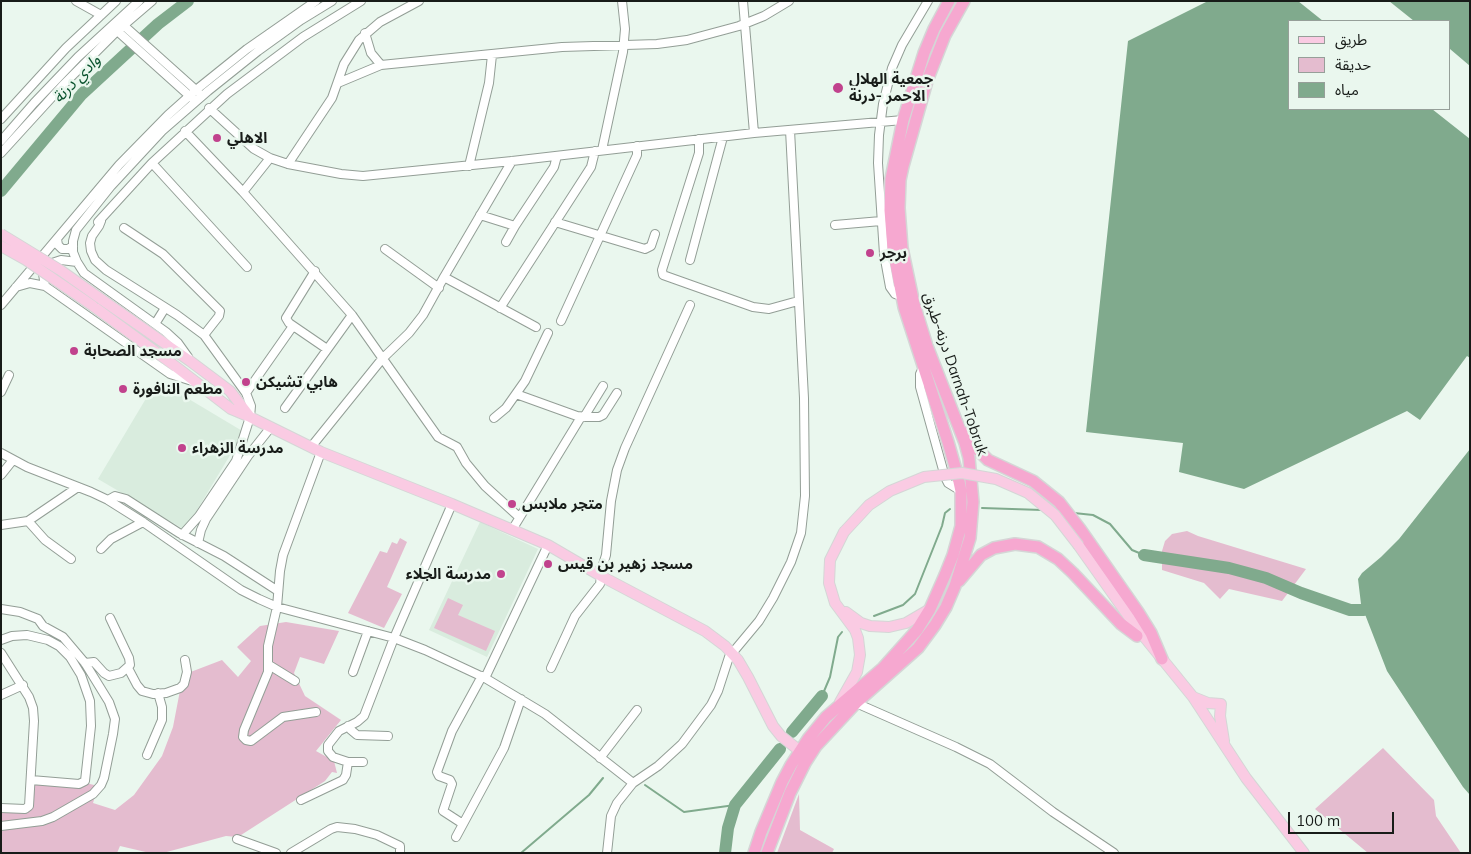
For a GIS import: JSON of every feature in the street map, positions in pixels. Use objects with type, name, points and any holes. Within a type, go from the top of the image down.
[{"type":"highway","name":"درنه-طبرق Darnah-Tobruk","points":[[754,853],[773,803],[800,751],[826,717],[895,656],[917,630],[930,609],[949,566],[957,540],[960,526],[961,491],[955,462],[901,296],[893,249],[890,191],[903,120],[924,53],[949,1]]},
{"type":"highway","name":"درنه-طبرق Darnah-Tobruk","points":[[766,853],[787,800],[810,755],[823,737],[856,703],[918,648],[946,607],[955,586],[970,538],[973,502],[969,458],[927,346],[909,284],[900,228],[899,194],[903,166],[926,81],[945,34],[964,1]]},
{"type":"highway","points":[[955,417],[988,460],[1033,481],[1059,502],[1138,612],[1151,634],[1162,659]]},
{"type":"highway","points":[[955,586],[976,560],[987,551],[1008,544],[1031,545],[1046,550],[1058,559],[1121,624],[1137,636]]},
{"type":"main road","points":[[1,234],[60,270],[190,361],[230,391],[250,417]]},
{"type":"main road","points":[[1,246],[26,260],[93,306],[231,409],[321,452],[452,504],[548,545],[601,576],[705,631],[735,657],[773,726],[781,736],[800,751]]},
{"type":"main road","points":[[839,704],[854,680],[860,664],[858,638],[855,630],[835,603],[829,584],[830,560],[846,534],[872,509],[892,495],[926,482],[961,479],[995,484],[1025,498],[1052,519],[1077,547],[1193,697],[1246,778],[1304,853]]},
{"type":"main road","points":[[846,534],[837,556],[833,578],[837,598],[848,614],[861,623],[870,626],[888,627],[906,623],[930,609]]},
{"type":"main road","points":[[1077,547],[1137,636],[1187,701],[1241,780],[1297,853]]},
{"type":"main road","points":[[1193,697],[1208,703],[1221,704],[1220,716],[1224,745]]},
{"type":"street","points":[[76,1],[101,15]]},
{"type":"street","points":[[1,119],[60,53],[116,1]]},
{"type":"street","points":[[124,26],[139,1]]},
{"type":"street","points":[[1,141],[56,80],[124,26],[152,1]]},
{"type":"street","points":[[1,305],[125,159],[186,93],[316,1]]},
{"type":"street","points":[[190,361],[172,338],[84,272],[77,262],[73,246],[74,236],[79,225],[111,186],[162,132],[258,51],[295,24],[332,1]]},
{"type":"street","points":[[182,535],[199,516],[236,461],[250,417],[251,406],[246,393],[204,335],[106,270],[98,268],[91,261],[86,247],[87,235],[152,163],[209,108],[244,79],[303,37],[361,1]]},
{"type":"street","points":[[288,164],[328,105],[348,55],[366,33],[388,16],[419,1]]},
{"type":"street","points":[[500,308],[591,167],[598,150],[624,45],[625,29],[622,1]]},
{"type":"street","points":[[743,1],[754,133]]},
{"type":"street","points":[[338,83],[381,66],[562,47],[657,44],[688,40],[745,24],[789,1]]},
{"type":"street","points":[[901,296],[893,292],[888,280],[881,221],[878,149],[880,122],[888,79],[897,55],[928,1]]},
{"type":"street","points":[[295,24],[303,37]]},
{"type":"street","points":[[124,26],[203,96]]},
{"type":"street","points":[[117,31],[196,102]]},
{"type":"street","points":[[1,153],[64,84],[117,31]]},
{"type":"street","points":[[366,33],[371,53],[381,66]]},
{"type":"street","points":[[469,166],[489,83],[492,55]]},
{"type":"street","points":[[209,108],[254,149],[270,158],[288,164],[341,174],[363,176],[469,166],[724,136],[903,120]]},
{"type":"street","points":[[607,853],[613,809],[633,783],[658,766],[688,737],[715,698],[724,670],[735,657],[773,598],[792,562],[801,533],[804,496],[804,435],[790,130]]},
{"type":"street","points":[[184,131],[243,192],[352,315],[438,437],[457,448],[466,463],[485,486],[519,517]]},
{"type":"street","points":[[690,260],[724,136]]},
{"type":"street","points":[[699,139],[698,153],[662,270],[663,276],[753,307],[769,309],[798,301]]},
{"type":"street","points":[[561,321],[637,155],[637,146]]},
{"type":"street","points":[[506,242],[554,167],[557,156]]},
{"type":"street","points":[[243,192],[270,158]]},
{"type":"street","points":[[311,447],[382,359],[409,333],[423,315],[512,161]]},
{"type":"street","points":[[152,163],[248,267]]},
{"type":"street","points":[[480,215],[515,226]]},
{"type":"street","points":[[835,225],[881,221]]},
{"type":"street","points":[[556,222],[645,249],[651,246],[654,234]]},
{"type":"street","points":[[124,228],[163,254],[220,311],[219,316],[204,335]]},
{"type":"street","points":[[57,239],[58,245],[62,249],[68,249],[73,246]]},
{"type":"street","points":[[385,249],[439,288]]},
{"type":"street","points":[[45,286],[43,274],[50,264],[61,260],[77,262]]},
{"type":"street","points":[[314,272],[287,316],[287,322],[327,349]]},
{"type":"street","points":[[444,277],[536,327]]},
{"type":"street","points":[[16,287],[35,283],[45,286],[170,374],[196,382]]},
{"type":"street","points":[[551,668],[572,620],[598,588],[606,555],[611,501],[617,470],[625,448],[690,304]]},
{"type":"street","points":[[155,324],[166,308]]},
{"type":"street","points":[[285,408],[352,315]]},
{"type":"street","points":[[246,393],[293,326]]},
{"type":"street","points":[[494,418],[503,411],[516,394],[529,373],[548,333]]},
{"type":"street","points":[[1,392],[9,375]]},
{"type":"street","points":[[512,530],[603,386]]},
{"type":"street","points":[[516,394],[582,417],[596,417],[603,415],[617,393]]},
{"type":"street","points":[[198,543],[206,519],[270,427]]},
{"type":"street","points":[[316,712],[287,716],[253,740],[248,741],[244,738],[244,730],[268,675],[268,646],[278,607],[278,591],[283,554],[321,452]]},
{"type":"street","points":[[1,453],[13,460],[108,500],[241,590],[278,607],[394,638],[483,677],[545,714],[633,783]]},
{"type":"street","points":[[1,475],[13,460]]},
{"type":"street","points":[[1,525],[28,521],[78,487]]},
{"type":"street","points":[[108,500],[115,496],[126,499],[182,535],[224,556],[278,591]]},
{"type":"street","points":[[363,762],[348,762],[331,755],[328,748],[329,742],[335,735],[364,716],[394,638],[452,504]]},
{"type":"street","points":[[28,521],[45,540],[71,560]]},
{"type":"street","points":[[101,549],[111,539],[142,522]]},
{"type":"street","points":[[462,824],[443,811],[452,784],[450,780],[439,776],[437,772],[452,731],[483,677],[548,545]]},
{"type":"street","points":[[1,609],[20,612],[38,619],[43,626],[63,637],[85,664],[109,702],[114,719],[113,734],[101,785],[93,794],[53,817],[42,821],[1,826]]},
{"type":"street","points":[[85,664],[94,662],[109,676],[121,673],[128,668],[131,662],[130,658],[110,618]]},
{"type":"street","points":[[353,672],[368,631]]},
{"type":"street","points":[[1,640],[12,636],[27,635],[48,640],[59,646],[70,657],[81,675],[90,701],[91,726],[85,781],[79,784],[30,780]]},
{"type":"street","points":[[1,653],[29,697],[34,712],[34,743],[28,808],[1,808]]},
{"type":"street","points":[[128,668],[140,688],[146,692],[158,694],[180,688],[186,677],[185,660]]},
{"type":"street","points":[[269,665],[295,681]]},
{"type":"street","points":[[1,695],[23,685]]},
{"type":"street","points":[[147,755],[162,720],[162,707],[158,694]]},
{"type":"street","points":[[456,837],[504,748],[521,699]]},
{"type":"street","points":[[856,703],[990,764],[1053,812],[1114,853]]},
{"type":"street","points":[[600,758],[638,710]]},
{"type":"street","points":[[348,726],[358,735],[388,736]]},
{"type":"street","points":[[301,800],[343,780],[346,775],[348,762]]},
{"type":"street","points":[[291,853],[331,828],[338,827],[356,829],[377,835],[400,846],[400,853]]},
{"type":"street","points":[[237,839],[276,853]]},
{"type":"shaded area","points":[[157,380],[244,432],[185,530],[98,479]]},
{"type":"shaded area","points":[[480,522],[538,549],[487,657],[429,630]]},
{"type":"green space","points":[[1187,531],[1306,569],[1282,601],[1229,589],[1220,599],[1204,583],[1162,570],[1162,551],[1165,541],[1172,534]]},
{"type":"green space","points":[[400,538],[407,542],[387,587],[402,594],[384,628],[348,613],[380,551],[387,553],[392,542],[397,544]]},
{"type":"green space","points":[[448,598],[463,605],[458,615],[495,631],[486,651],[434,628]]},
{"type":"green space","points":[[286,622],[339,631],[324,664],[300,657],[294,673],[305,696],[341,720],[316,751],[334,761],[337,773],[332,772],[325,781],[238,837],[226,836],[163,853],[150,853],[120,846],[117,853],[1,853],[1,810],[32,810],[35,785],[86,783],[98,786],[93,803],[115,810],[134,795],[162,756],[173,727],[182,680],[188,673],[222,660],[238,677],[251,661],[237,647],[260,626]]},
{"type":"green space","points":[[1383,748],[1434,800],[1436,816],[1461,853],[1368,853],[1315,809]]},
{"type":"green space","points":[[799,794],[800,830],[834,849],[832,853],[777,853]]},
{"type":"water","points":[[1208,1],[1298,1],[1322,20],[1288,20],[1288,110],[1433,110],[1470,139],[1470,358],[1467,356],[1420,420],[1407,411],[1244,489],[1179,472],[1183,443],[1086,432],[1128,41]]},
{"type":"water","points":[[1389,1],[1470,1],[1470,66],[1451,50],[1451,20],[1413,20]]},
{"type":"water","points":[[1470,449],[1470,795],[1387,671],[1361,604],[1358,579],[1362,573],[1399,539]]},
{"type":"waterway","name":"وادي درنة","points":[[1,191],[82,94],[158,24],[188,1]]},
{"type":"waterway","points":[[982,508],[1042,510]]},
{"type":"waterway","points":[[874,616],[903,605],[915,594],[942,526],[945,513],[950,509]]},
{"type":"waterway","points":[[1074,513],[1093,515],[1110,524],[1132,550],[1144,555]]},
{"type":"waterway","points":[[1144,555],[1229,568],[1266,578],[1301,593],[1350,610],[1364,610]]},
{"type":"waterway","points":[[822,696],[830,677],[838,637],[842,632]]},
{"type":"waterway","points":[[792,732],[822,696]]},
{"type":"waterway","points":[[725,853],[728,828],[735,805],[780,749]]},
{"type":"waterway","points":[[521,853],[589,795],[603,778]]},
{"type":"waterway","points":[[645,785],[684,812],[735,805]]},
{"type":"place","name":"جمعية الهلال الاحمر -درنة","points":[[838,88]]},
{"type":"place","name":"الاهلي","points":[[217,138]]},
{"type":"place","name":"برجر","points":[[870,253]]},
{"type":"place","name":"مسجد الصحابة","points":[[74,351]]},
{"type":"place","name":"هابي تشيكن","points":[[246,382]]},
{"type":"place","name":"مطعم النافورة","points":[[123,389]]},
{"type":"place","name":"مدرسة الزهراء","points":[[182,448]]},
{"type":"place","name":"متجر ملابس","points":[[512,504]]},
{"type":"place","name":"مسجد زهير بن قيس","points":[[548,564]]},
{"type":"place","name":"مدرسة الجلاء","points":[[501,574]]}]
